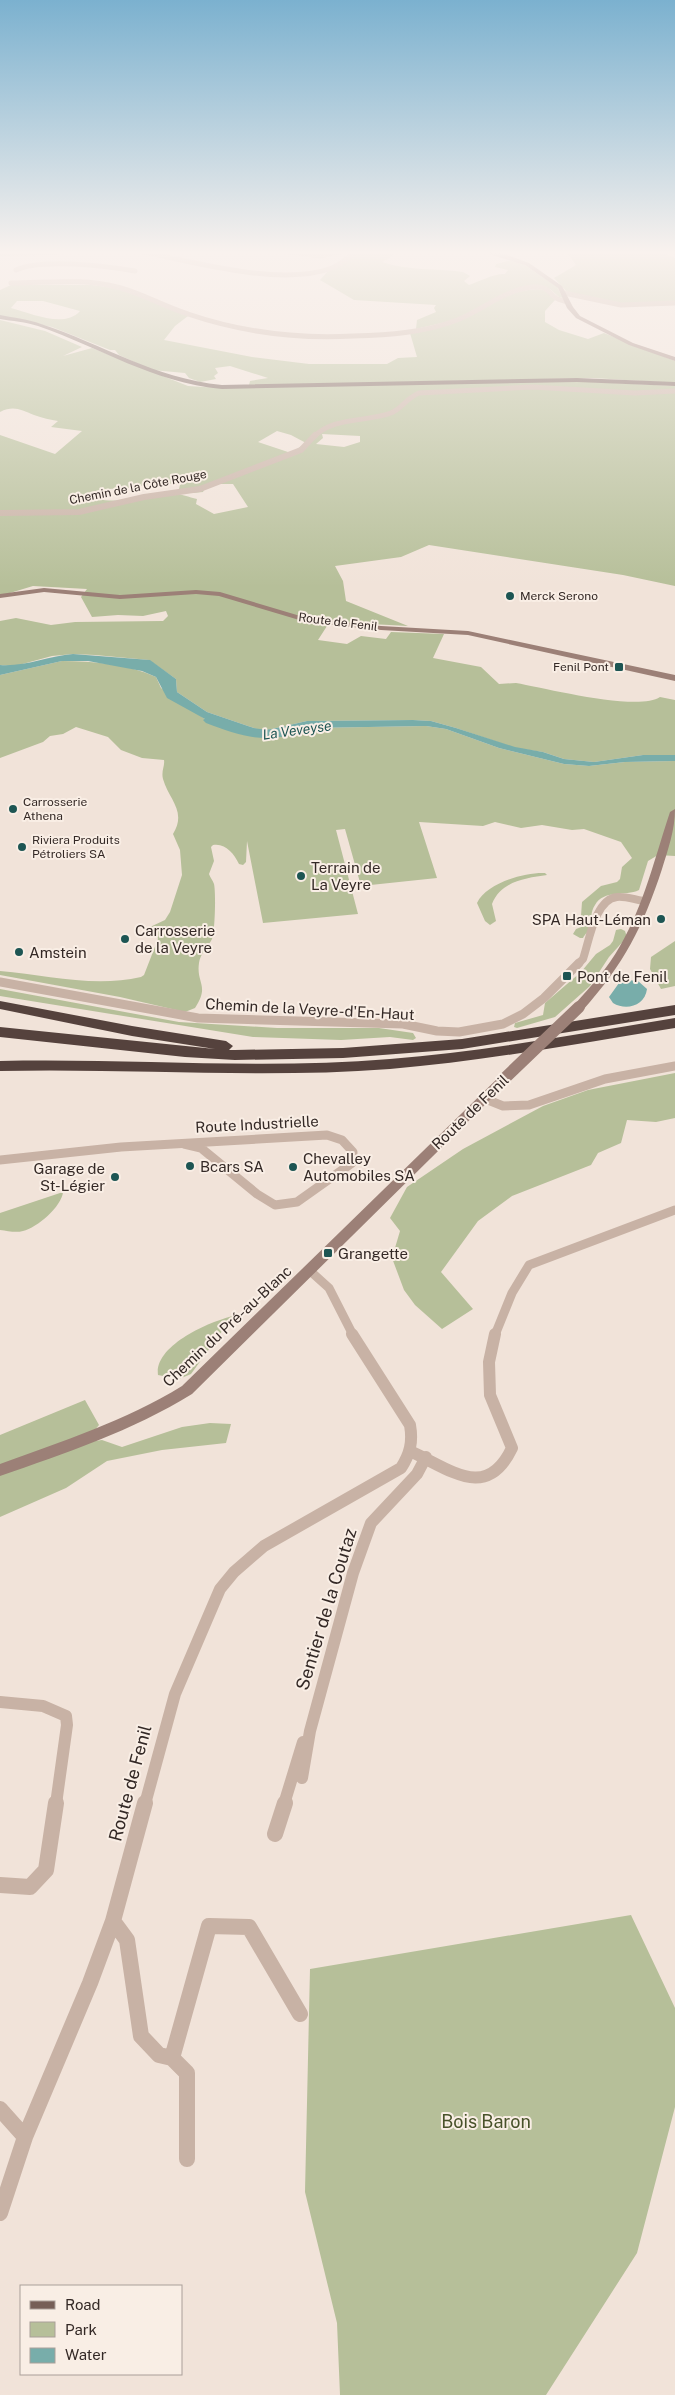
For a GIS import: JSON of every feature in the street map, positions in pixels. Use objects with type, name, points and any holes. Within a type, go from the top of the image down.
[{"type":"highway","points":[[0,1005],[190,1041],[310,1054]]},
{"type":"highway","points":[[0,1032],[185,1052],[235,1055],[378,1052],[462,1044],[675,1010]]},
{"type":"highway","points":[[0,1066],[49,1065],[176,1069],[362,1066],[448,1058],[675,1023]]},
{"type":"highway","points":[[0,1040],[123,1055],[297,1068]]},
{"type":"main road","points":[[132,363],[166,377],[196,385],[231,387],[577,380],[675,384]]},
{"type":"street","name":"Chemin de la Côte Rouge","points":[[0,513],[79,512],[144,497],[200,489],[296,452],[309,444],[318,432],[326,427],[396,411],[407,398],[419,393],[532,387],[635,392],[675,391]]},
{"type":"street","name":"Route de Fenil","points":[[0,596],[44,590],[120,597],[179,593],[220,594],[306,620],[381,628],[468,633],[675,678]]},
{"type":"street","name":"Route de Fenil","points":[[309,1270],[483,1098],[579,1007],[606,975],[626,945],[644,901],[675,812]]},
{"type":"street","name":"Chemin de la Veyre-d'En-Haut","points":[[0,982],[198,1018],[242,1021],[402,1024],[437,1031],[459,1032],[493,1027],[523,1014],[562,980],[583,959],[604,902],[617,897],[644,901]]},
{"type":"street","points":[[483,1098],[503,1106],[529,1105],[605,1079],[675,1066]]},
{"type":"street","name":"Route Industrielle","points":[[0,1160],[121,1147],[184,1144],[225,1139],[327,1135],[342,1140],[353,1152],[352,1163],[298,1202],[275,1205],[257,1194],[201,1148],[184,1144]]},
{"type":"street","points":[[309,1270],[329,1288],[356,1341],[410,1425],[413,1439],[412,1452],[426,1457],[459,1475],[483,1478],[501,1469],[512,1448],[508,1432],[497,1414],[490,1395],[488,1375],[502,1311],[514,1285],[529,1264],[675,1210]]},
{"type":"street","name":"Chemin du Pré-au-Blanc","points":[[0,1470],[130,1422],[158,1409],[187,1390],[309,1270]]},
{"type":"street","name":"Route de Fenil","points":[[0,2213],[25,2137],[90,1983],[113,1921],[175,1694],[199,1634],[220,1589],[234,1572],[264,1546],[402,1468],[412,1452]]},
{"type":"street","name":"Sentier de la Coutaz","points":[[302,1778],[310,1731],[353,1573],[371,1523],[417,1474],[426,1457]]},
{"type":"street","points":[[0,1702],[47,1706],[66,1716],[67,1725],[46,1870],[30,1888],[0,1885]]},
{"type":"street","name":"Sentier de la Coutaz","points":[[275,1834],[301,1745],[305,1736],[310,1731]]},
{"type":"street","points":[[113,1921],[127,1940],[141,2036],[159,2055],[172,2058],[187,2074],[186,2159]]},
{"type":"street","points":[[172,2058],[209,1926],[249,1927],[300,2014]]},
{"type":"street","points":[[0,2109],[25,2137]]},
{"type":"green space","points":[[0,363],[129,363],[188,386],[220,388],[571,381],[675,386],[675,586],[623,575],[429,545],[401,557],[335,566],[343,581],[346,601],[408,626],[352,623],[315,618],[327,626],[318,640],[347,644],[361,636],[386,639],[391,632],[444,634],[433,658],[481,667],[499,684],[516,683],[591,698],[632,702],[649,701],[660,697],[675,700],[675,755],[643,755],[594,762],[564,759],[543,752],[515,748],[431,721],[307,721],[263,731],[207,712],[177,692],[176,679],[149,660],[73,654],[52,656],[15,666],[0,665],[0,621],[16,618],[51,625],[75,622],[163,621],[168,616],[166,611],[143,616],[92,617],[81,597],[87,589],[33,586],[0,596],[0,435],[55,454],[82,431],[51,427],[58,421],[17,409],[0,412]],"holes":[[[277,431],[291,435],[306,443],[291,453],[258,442]],[[322,434],[360,436],[360,442],[344,447],[316,444],[323,438]],[[153,482],[180,485],[179,489],[192,493],[203,492],[207,484],[233,484],[248,507],[214,514],[196,504],[197,499],[179,494],[165,494],[116,501],[96,498],[89,493],[105,489],[138,487]]]},
{"type":"green space","points":[[136,363],[675,363],[675,383],[593,378],[249,385],[250,381],[268,378],[230,366],[215,368],[218,373],[214,376],[216,379],[200,382],[189,378],[185,373],[152,370]]},
{"type":"green space","points":[[62,661],[110,664],[134,669],[156,677],[161,688],[205,719],[274,735],[311,728],[426,726],[446,729],[499,748],[564,764],[589,766],[625,762],[675,761],[675,856],[658,855],[648,861],[639,890],[609,895],[599,900],[592,910],[589,929],[583,938],[580,938],[573,934],[576,929],[584,926],[581,916],[582,902],[601,886],[617,882],[620,879],[622,867],[632,858],[621,842],[584,829],[572,830],[542,825],[521,828],[495,822],[483,826],[419,822],[437,878],[361,886],[345,829],[336,830],[358,914],[263,923],[247,841],[246,862],[243,865],[239,864],[226,847],[213,845],[211,847],[214,861],[209,874],[215,888],[214,929],[212,939],[200,960],[199,976],[202,994],[195,1008],[185,1012],[120,997],[0,975],[0,971],[88,981],[123,980],[141,977],[144,975],[158,939],[157,935],[149,930],[150,927],[165,920],[170,912],[182,875],[180,850],[173,834],[177,826],[178,812],[163,779],[164,760],[142,758],[121,750],[108,737],[76,727],[63,734],[50,736],[43,742],[0,758],[0,675]]},
{"type":"green space","points":[[545,873],[547,875],[523,879],[501,890],[492,904],[496,921],[490,925],[485,921],[477,903],[489,890],[507,880],[527,874]]},
{"type":"green space","points":[[621,929],[625,931],[627,937],[609,957],[590,986],[555,1017],[517,1028],[514,1027],[515,1023],[543,1015],[545,1003],[581,972],[596,954],[610,945],[616,930]]},
{"type":"green space","points":[[675,941],[675,986],[661,989],[650,969],[651,957]]},
{"type":"green space","points":[[0,989],[179,1022],[277,1028],[379,1028],[413,1033],[416,1038],[413,1040],[390,1037],[341,1040],[253,1037],[0,996]]},
{"type":"green space","points":[[675,1073],[675,1118],[656,1122],[627,1120],[621,1143],[598,1153],[591,1165],[512,1196],[478,1221],[441,1272],[473,1309],[442,1329],[415,1305],[404,1290],[392,1258],[400,1231],[390,1218],[407,1187],[463,1149],[543,1106],[588,1090]]},
{"type":"green space","points":[[63,1192],[62,1198],[54,1210],[35,1226],[20,1232],[0,1230],[0,1213]]},
{"type":"green space","points":[[233,1316],[191,1374],[179,1379],[158,1375],[159,1364],[173,1345],[197,1330]]},
{"type":"green space","points":[[85,1400],[99,1425],[89,1437],[68,1445],[102,1440],[122,1447],[182,1427],[210,1423],[231,1424],[226,1443],[162,1450],[107,1461],[66,1488],[0,1517],[0,1435]]},
{"type":"green space","name":"Bois Baron","points":[[631,1915],[675,2008],[675,2107],[637,2253],[546,2395],[340,2395],[337,2323],[305,2192],[310,1969]]},
{"type":"water","points":[[73,654],[150,660],[176,679],[177,692],[207,712],[263,731],[307,721],[431,721],[515,747],[543,752],[564,759],[594,762],[643,755],[675,755],[675,761],[625,762],[589,766],[564,764],[499,748],[446,729],[426,726],[311,728],[260,736],[205,719],[167,698],[156,677],[142,671],[88,661],[62,661],[0,675],[0,665],[27,663]]},
{"type":"water","points":[[626,980],[638,981],[647,989],[639,1003],[629,1007],[613,1003],[609,997],[619,983]]},
{"type":"waterway","name":"La Veveyse","points":[[211,720],[255,734],[285,732]]},
{"type":"place","name":"Merck Serono","points":[[510,596]]},
{"type":"place","name":"Fenil Pont","points":[[619,667]]},
{"type":"place","name":"Carrosserie Athena","points":[[13,809]]},
{"type":"place","name":"Riviera Produits Pétroliers SA","points":[[22,847]]},
{"type":"place","name":"Terrain de La Veyre","points":[[301,876]]},
{"type":"place","name":"SPA Haut-Léman","points":[[661,919]]},
{"type":"place","name":"Carrosserie de la Veyre","points":[[125,939]]},
{"type":"place","name":"Amstein","points":[[19,952]]},
{"type":"place","name":"Pont de Fenil","points":[[567,976]]},
{"type":"place","name":"Bcars SA","points":[[190,1166]]},
{"type":"place","name":"Chevalley Automobiles SA","points":[[293,1167]]},
{"type":"place","name":"Garage de St-Légier","points":[[115,1177]]},
{"type":"place","name":"Grangette","points":[[328,1253]]}]
